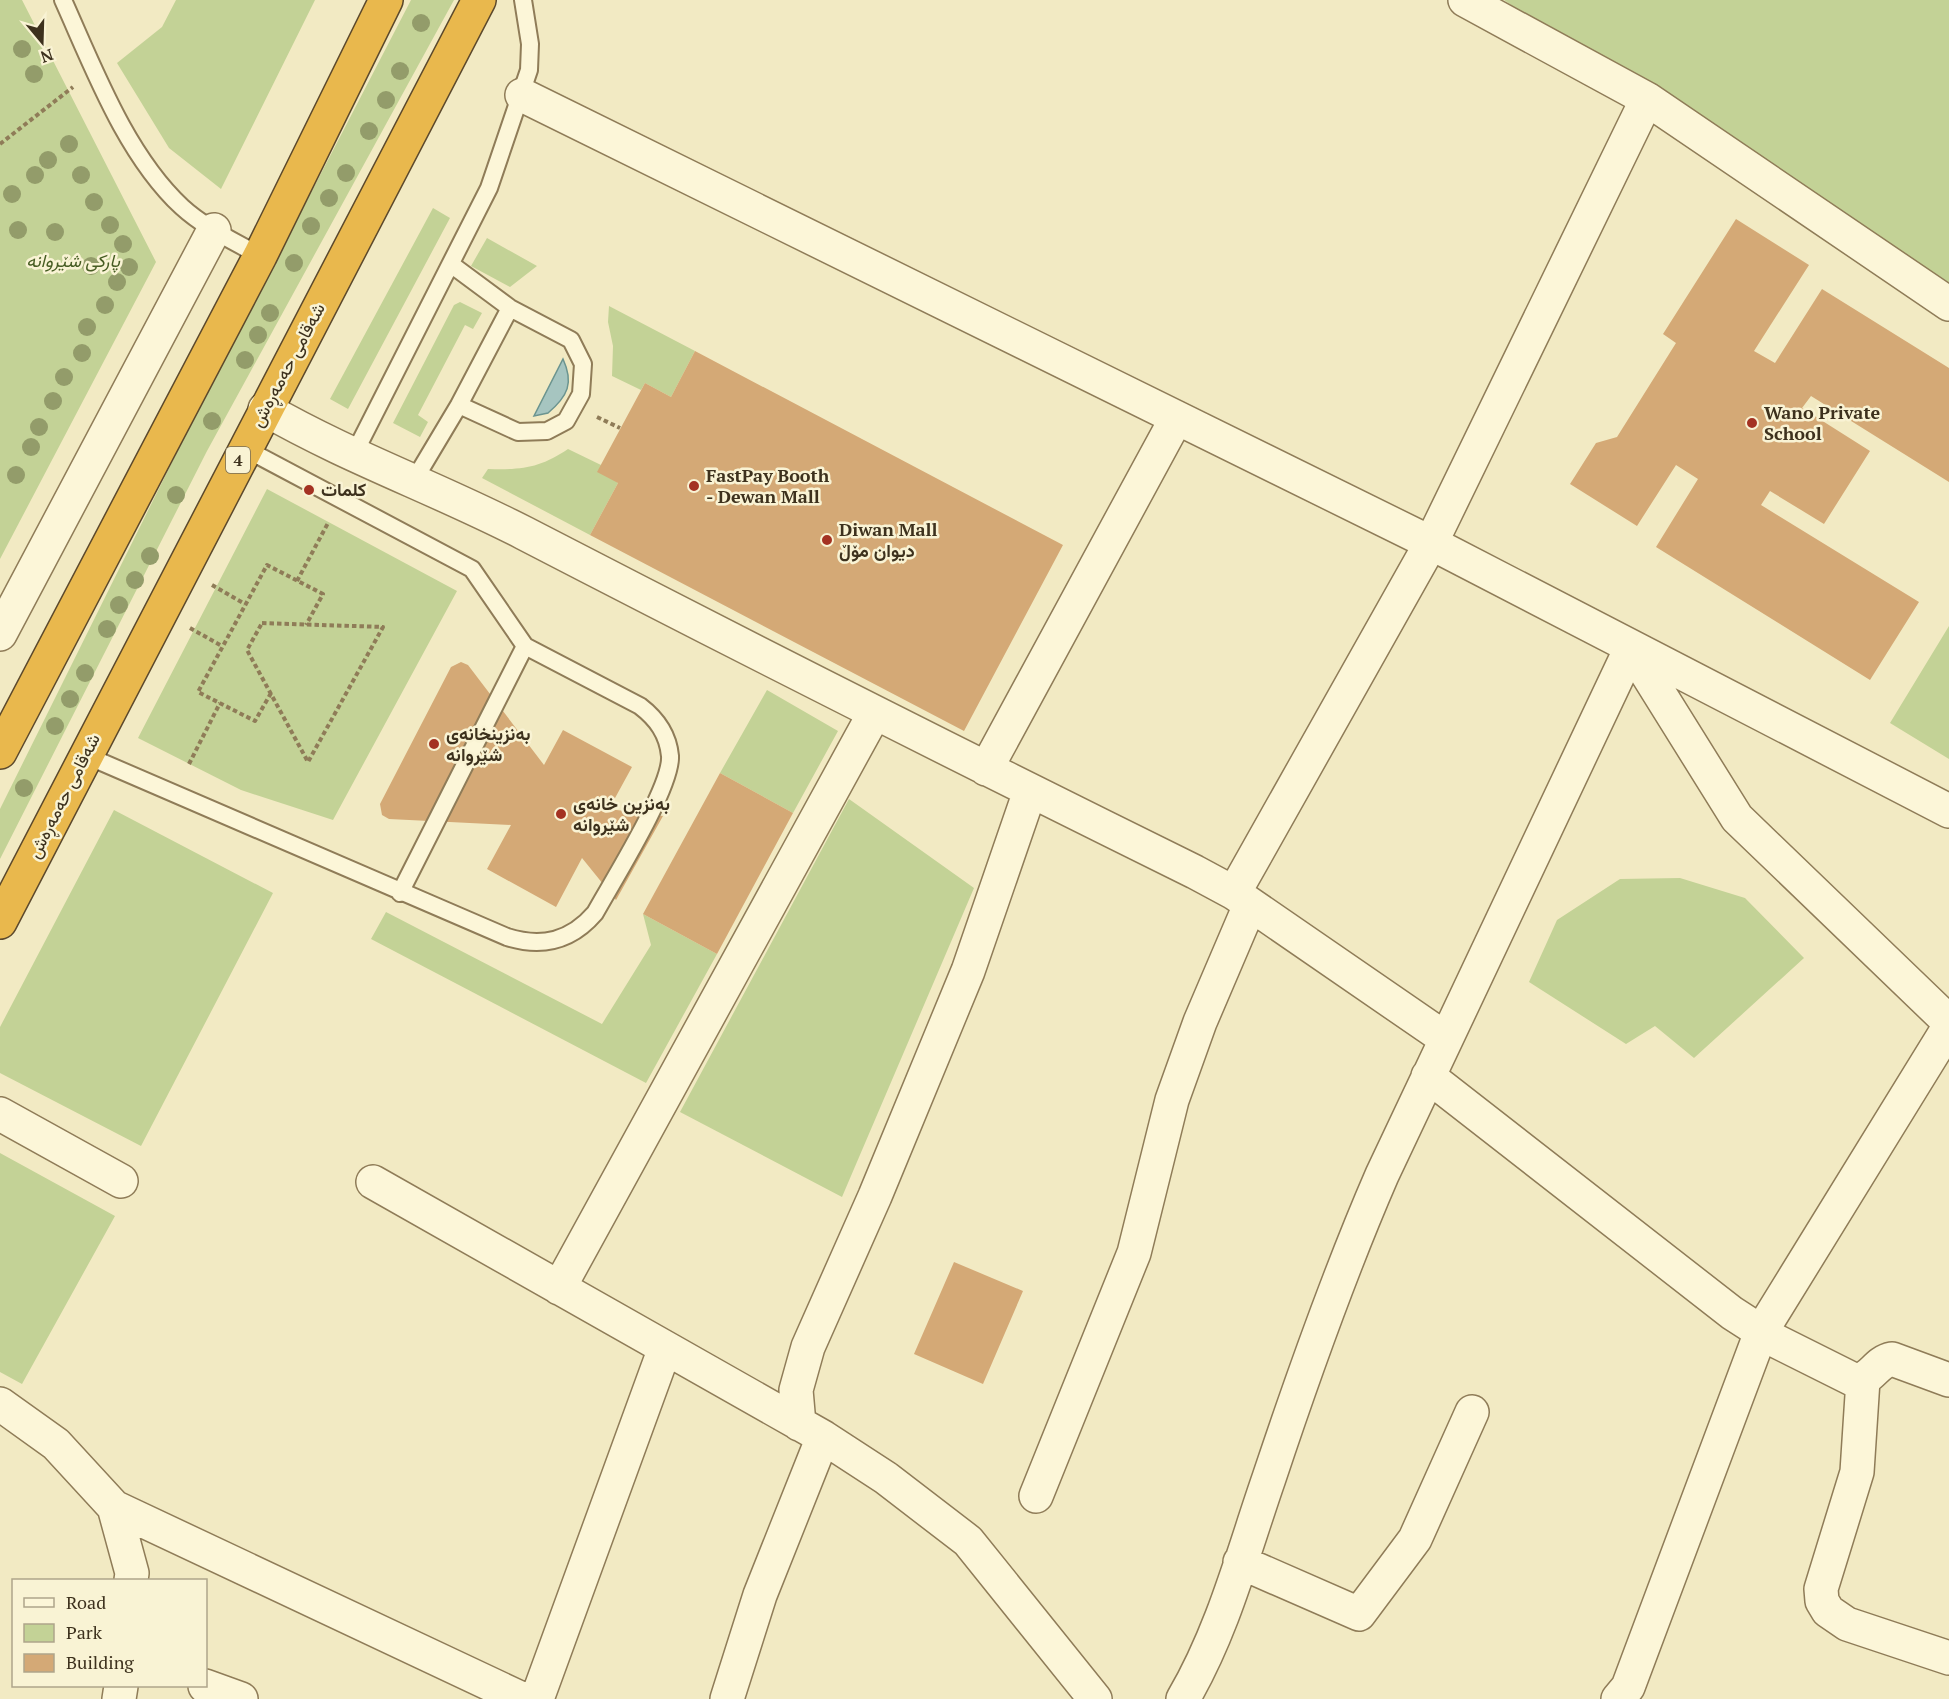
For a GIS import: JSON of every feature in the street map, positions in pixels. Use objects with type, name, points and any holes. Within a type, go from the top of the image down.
[{"type":"highway","points":[[0,752],[260,256],[386,0]]},
{"type":"highway","name":"شەقامی حەمەڕەش","points":[[0,922],[244,447],[478,0]]},
{"type":"street","points":[[1465,0],[1647,99],[1949,304]]},
{"type":"street","points":[[522,95],[1431,543],[1949,811]]},
{"type":"street","points":[[1036,1496],[1134,1253],[1172,1100],[1242,899],[1431,543],[1647,99]]},
{"type":"street","points":[[0,634],[214,230]]},
{"type":"street","points":[[265,409],[353,456],[521,532],[874,714],[1242,899],[1446,1039]]},
{"type":"street","points":[[986,769],[1176,419]]},
{"type":"street","points":[[1631,648],[1737,818],[1949,1022]]},
{"type":"street","points":[[1183,1699],[1210,1645],[1330,1302],[1382,1175],[1631,648]]},
{"type":"street","points":[[559,1288],[874,714]]},
{"type":"street","points":[[727,1699],[811,1430],[796,1389],[808,1347],[875,1196],[968,970],[1030,791]]},
{"type":"street","points":[[1618,1699],[1628,1687],[1761,1332],[1949,1027]]},
{"type":"street","points":[[1428,1076],[1709,1296],[1761,1332],[1848,1378],[1863,1380]]},
{"type":"street","points":[[0,1114],[121,1181]]},
{"type":"street","points":[[373,1182],[811,1430],[886,1478],[968,1541],[1095,1699]]},
{"type":"street","points":[[537,1699],[665,1348]]},
{"type":"street","points":[[1949,1380],[1892,1359],[1880,1364],[1863,1380],[1858,1464],[1853,1488],[1822,1578],[1822,1601],[1836,1619],[1949,1658]]},
{"type":"street","points":[[0,1404],[56,1444],[114,1507],[522,1699]]},
{"type":"street","points":[[1240,1562],[1359,1614],[1415,1539],[1472,1412]]},
{"type":"street","points":[[114,1507],[131,1579]]},
{"type":"street","points":[[207,1687],[241,1699]]},
{"type":"lane","points":[[63,0],[122,124],[159,181],[183,207],[214,230],[260,256]]},
{"type":"lane","points":[[353,456],[452,265],[489,188],[529,70],[530,44],[523,0]]},
{"type":"lane","points":[[452,265],[510,308],[571,340],[583,364],[581,394],[567,421],[547,431],[518,432],[459,405]]},
{"type":"lane","points":[[413,482],[459,405],[510,308]]},
{"type":"lane","points":[[85,755],[507,937],[539,944],[556,941],[584,926],[595,913],[664,787],[670,758],[662,728],[652,716],[640,706],[525,646],[472,568],[244,447]]},
{"type":"lane","points":[[400,892],[525,646]]},
{"type":"path","points":[[0,144],[95,70]]},
{"type":"path","points":[[297,581],[328,522]]},
{"type":"path","points":[[271,693],[255,721],[198,692],[267,565],[323,594],[306,625]]},
{"type":"path","points":[[205,581],[245,604]]},
{"type":"path","points":[[181,623],[223,646]]},
{"type":"path","points":[[262,623],[306,625],[383,627],[308,762],[247,650],[262,623]]},
{"type":"path","points":[[189,764],[220,703]]},
{"type":"green space","name":"پارکی شێروانە","points":[[0,0],[22,0],[156,262],[0,559]]},
{"type":"green space","points":[[176,0],[315,0],[221,189],[169,148],[117,63],[162,27]]},
{"type":"green space","points":[[411,0],[454,0],[207,451],[0,859],[0,809],[189,428]]},
{"type":"green space","points":[[1504,0],[1949,0],[1949,298],[1647,99]]},
{"type":"green space","points":[[433,208],[450,218],[348,409],[330,399]]},
{"type":"green space","points":[[487,238],[537,266],[510,287],[471,266]]},
{"type":"green space","points":[[460,302],[482,313],[473,329],[465,325],[418,415],[428,422],[420,437],[393,423],[454,305]]},
{"type":"green space","points":[[609,306],[695,351],[671,397],[645,383],[641,390],[612,376],[613,346],[608,322]]},
{"type":"green space","points":[[568,449],[601,465],[618,483],[590,535],[482,478],[488,469],[530,467]]},
{"type":"green space","points":[[267,489],[457,591],[333,820],[241,790],[138,738]]},
{"type":"green space","points":[[1949,626],[1949,759],[1890,723]]},
{"type":"green space","points":[[767,690],[838,731],[793,813],[720,773]]},
{"type":"green space","points":[[849,799],[974,888],[842,1197],[680,1112]]},
{"type":"green space","points":[[114,810],[273,893],[141,1146],[0,1073],[0,1027]]},
{"type":"green space","points":[[1680,878],[1745,898],[1804,958],[1694,1058],[1655,1026],[1626,1044],[1529,982],[1557,920],[1620,879]]},
{"type":"green space","points":[[386,912],[602,1024],[651,945],[643,914],[717,954],[646,1083],[371,939]]},
{"type":"green space","points":[[0,1153],[115,1216],[22,1384],[0,1372]]},
{"type":"water","points":[[563,359],[568,375],[564,395],[548,413],[534,416]]},
{"type":"building","points":[[1736,219],[1809,265],[1754,351],[1775,363],[1822,289],[1949,368],[1949,482],[1811,396],[1802,408],[1870,451],[1824,524],[1770,491],[1761,505],[1919,602],[1870,680],[1656,547],[1698,479],[1676,465],[1637,526],[1570,484],[1596,443],[1617,437],[1676,343],[1663,334]]},
{"type":"building","name":"Diwan Mall دیوان مۆڵ","points":[[695,351],[1063,545],[964,731],[590,535],[618,483],[597,472],[645,383],[671,397]]},
{"type":"building","points":[[461,662],[468,665],[544,765],[563,730],[632,767],[609,809],[663,816],[616,900],[582,858],[556,907],[487,869],[511,825],[389,819],[382,815],[380,804],[451,667]]},
{"type":"building","points":[[720,773],[793,813],[717,954],[643,914]]},
{"type":"building","points":[[954,1262],[1023,1291],[983,1384],[914,1354]]},
{"type":"place","name":"Wano Private School","points":[[1752,423]]},
{"type":"place","name":"FastPay Booth - Dewan Mall","points":[[694,486]]},
{"type":"place","name":"كلمات","points":[[309,490]]},
{"type":"place","name":"Diwan Mall دیوان مۆڵ","points":[[827,540]]},
{"type":"place","name":"بەنزینخانەی شێروانە","points":[[434,744]]},
{"type":"place","name":"بەنزین خانەی شێروانە","points":[[561,814]]}]
